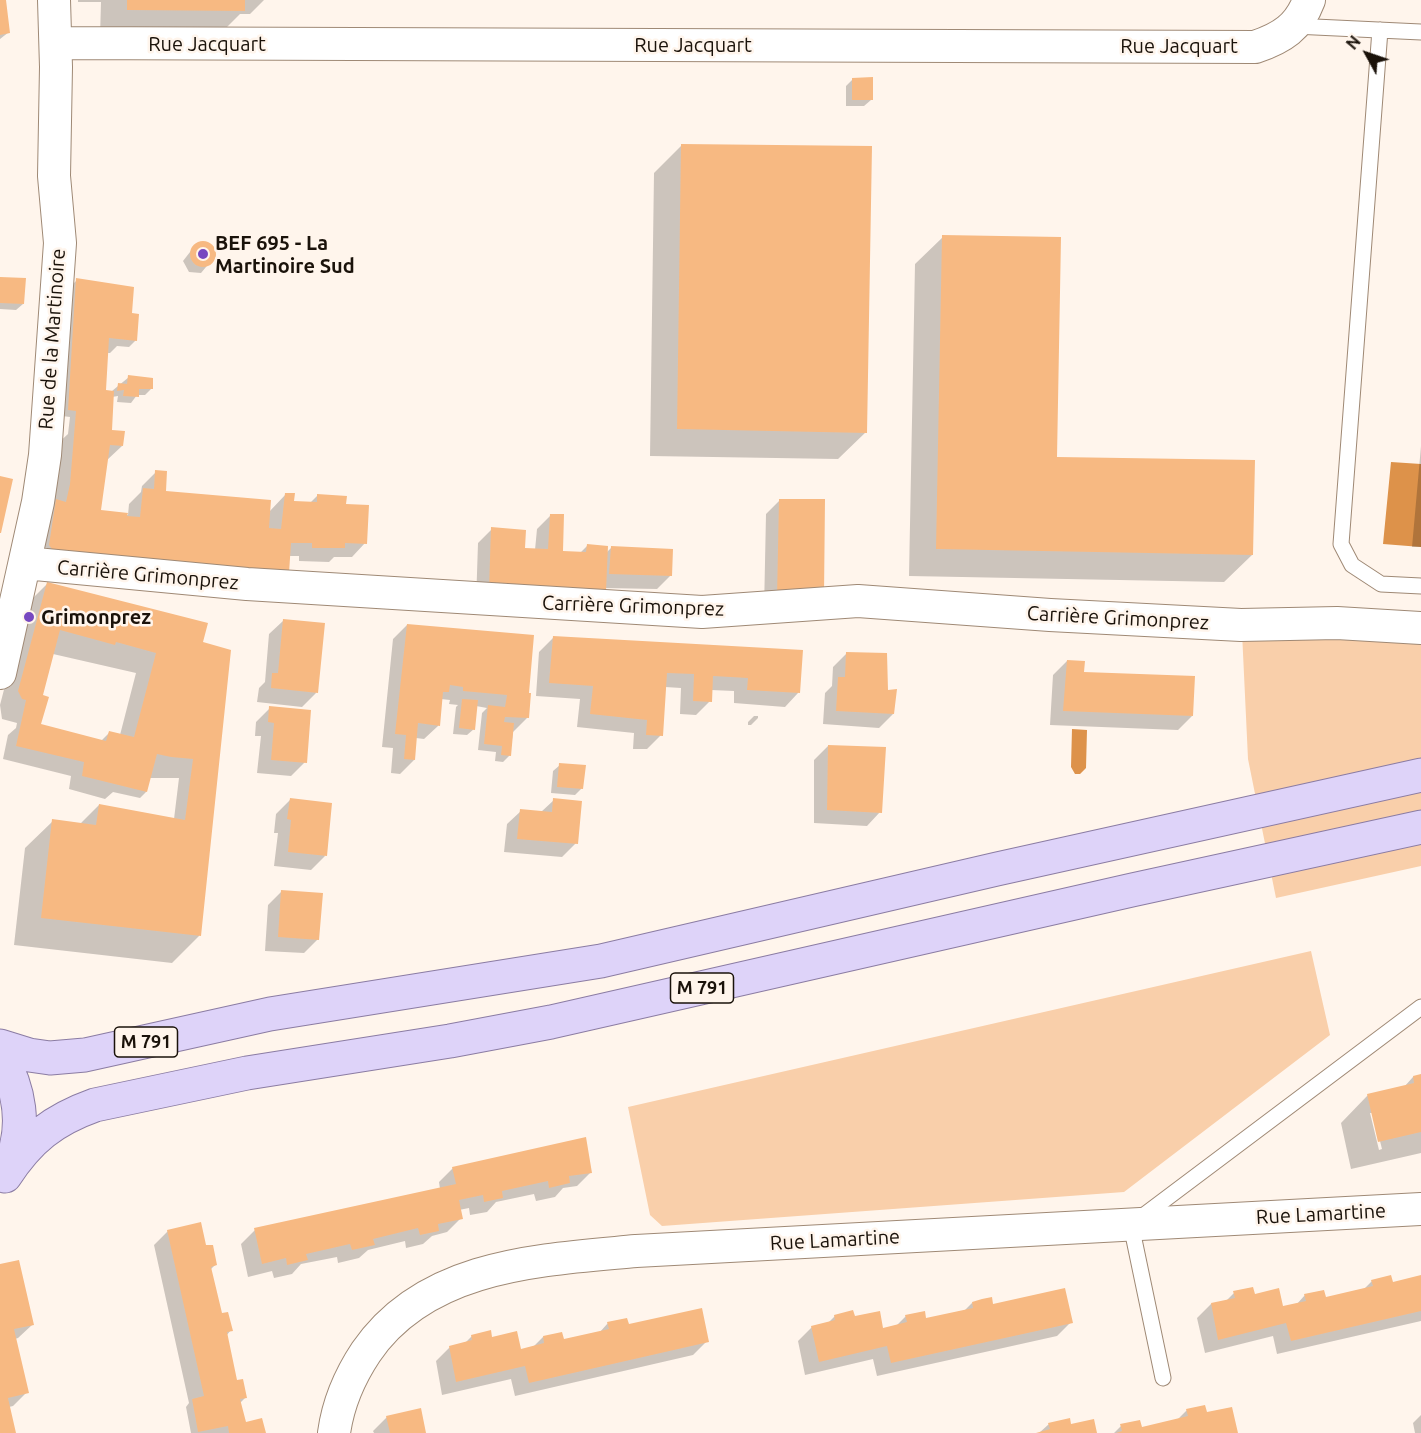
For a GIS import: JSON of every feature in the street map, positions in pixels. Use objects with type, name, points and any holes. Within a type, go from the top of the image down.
[{"type":"main road","name":"M 791","points":[[0,1046],[29,1055],[50,1058],[85,1055],[270,1014],[601,961],[997,869],[1421,775]]},
{"type":"main road","name":"M 791","points":[[2,1180],[16,1158],[33,1139],[52,1124],[72,1113],[95,1105],[247,1072],[450,1041],[551,1022],[1120,892],[1421,827]]},
{"type":"main road","points":[[0,1055],[14,1082],[20,1114],[17,1146],[2,1180]]},
{"type":"street","name":"Rue de la Martinoire","points":[[0,673],[38,502],[45,455],[60,243],[54,176],[56,43],[54,0]]},
{"type":"street","name":"Rue Jacquart","points":[[56,43],[1255,46],[1276,40],[1302,13]]},
{"type":"street","name":"Carrière Grimonprez","points":[[25,563],[247,584],[702,612],[858,601],[1050,615],[1240,625],[1337,623],[1421,628]]},
{"type":"street","name":"Rue Lamartine","points":[[334,1433],[352,1375],[371,1345],[408,1308],[424,1298],[475,1275],[518,1265],[568,1257],[636,1251],[1421,1209]]},
{"type":"lane","points":[[1302,13],[1380,30],[1421,32]]},
{"type":"lane","points":[[1380,30],[1341,544],[1352,565],[1381,584],[1421,586]]},
{"type":"lane","points":[[1163,1378],[1131,1225],[1421,1006]]},
{"type":"shaded area","points":[[1391,462],[1421,464],[1421,547],[1383,544]]},
{"type":"shaded area","points":[[1241,611],[1421,616],[1421,866],[1276,898],[1248,759]]},
{"type":"shaded area","points":[[1072,729],[1087,730],[1086,768],[1080,774],[1075,774],[1071,767]]},
{"type":"shaded area","points":[[1311,951],[1330,1035],[1124,1192],[662,1226],[650,1215],[628,1107]]},
{"type":"building","points":[[0,0],[6,0],[10,33],[0,35]]},
{"type":"building","points":[[127,0],[245,0],[245,11],[127,10]]},
{"type":"building","points":[[873,77],[873,100],[852,100],[852,78]]},
{"type":"building","points":[[681,144],[872,146],[867,433],[677,429]]},
{"type":"building","points":[[942,235],[1061,237],[1057,457],[1255,460],[1253,555],[936,549]]},
{"type":"building","name":"BEF 695 - La Martinoire Sud","points":[[203,241],[212,245],[216,254],[212,263],[203,267],[194,263],[190,254],[194,245]]},
{"type":"building","points":[[0,277],[26,278],[24,304],[0,303]]},
{"type":"building","points":[[76,278],[134,287],[132,313],[139,314],[137,341],[109,338],[106,390],[114,391],[112,430],[125,431],[123,446],[110,445],[101,510],[128,513],[127,516],[140,517],[143,488],[154,489],[155,470],[167,471],[166,491],[271,500],[269,528],[281,529],[285,493],[295,493],[294,501],[317,502],[317,494],[347,496],[346,504],[369,505],[367,544],[345,543],[345,548],[312,548],[312,543],[291,543],[289,573],[56,554],[49,545],[56,499],[66,502],[70,484],[76,411],[68,410]]},
{"type":"building","points":[[128,375],[153,378],[153,389],[139,389],[139,397],[123,396],[124,390],[117,391],[118,383],[127,384]]},
{"type":"building","points":[[0,476],[13,479],[1,533],[0,533]]},
{"type":"building","points":[[779,499],[825,499],[824,595],[777,597]]},
{"type":"building","points":[[550,514],[564,514],[563,551],[586,552],[587,544],[608,546],[606,591],[489,590],[491,527],[526,530],[525,548],[548,549]]},
{"type":"building","points":[[611,546],[673,549],[672,576],[609,574]]},
{"type":"building","points":[[47,582],[208,623],[203,642],[231,650],[201,936],[41,918],[52,819],[96,825],[99,804],[185,820],[193,759],[157,754],[147,792],[82,776],[84,762],[16,746],[26,700],[22,699],[18,691]],"holes":[[[60,630],[115,645],[116,642],[156,653],[134,737],[109,731],[106,741],[41,724],[49,697],[43,695]]]},
{"type":"building","points":[[283,619],[325,623],[318,693],[271,688],[272,673],[278,673]]},
{"type":"building","points":[[407,624],[534,635],[529,718],[505,717],[504,722],[514,723],[511,756],[501,755],[502,746],[484,744],[488,705],[505,707],[507,695],[463,691],[463,687],[450,685],[449,692],[443,692],[440,726],[418,723],[415,760],[404,759],[406,735],[395,734]]},
{"type":"building","points":[[553,636],[803,650],[800,693],[747,690],[748,678],[713,676],[712,702],[693,701],[694,674],[667,673],[663,736],[646,735],[647,720],[590,714],[593,686],[549,683]]},
{"type":"building","points":[[846,652],[887,653],[888,690],[897,689],[894,714],[836,711],[838,677],[845,677]]},
{"type":"building","points":[[1067,660],[1085,661],[1084,672],[1195,676],[1193,716],[1063,711]]},
{"type":"building","points":[[462,699],[478,700],[475,730],[459,728]]},
{"type":"building","points":[[269,706],[311,710],[307,763],[271,760],[274,723],[268,722]]},
{"type":"building","points":[[828,745],[886,747],[882,813],[827,810]]},
{"type":"building","points":[[559,763],[586,765],[583,789],[557,787]]},
{"type":"building","points":[[290,798],[332,803],[327,856],[288,852],[291,820],[287,819]]},
{"type":"building","points":[[553,798],[582,801],[578,844],[517,839],[520,809],[552,812]]},
{"type":"building","points":[[281,890],[323,893],[319,940],[278,937]]},
{"type":"building","points":[[1421,1074],[1421,1132],[1378,1142],[1367,1094],[1414,1083],[1413,1076]]},
{"type":"building","points":[[586,1137],[592,1173],[569,1176],[570,1183],[549,1188],[548,1181],[502,1191],[503,1198],[484,1202],[483,1195],[459,1200],[463,1219],[438,1224],[439,1231],[420,1235],[418,1228],[373,1239],[375,1245],[352,1250],[350,1244],[306,1254],[308,1260],[287,1265],[286,1258],[262,1264],[254,1228],[456,1184],[452,1167]]},
{"type":"building","points":[[201,1222],[206,1245],[213,1245],[217,1265],[211,1267],[222,1313],[228,1312],[233,1331],[227,1332],[237,1380],[243,1379],[247,1398],[240,1399],[246,1422],[262,1418],[266,1433],[229,1433],[228,1426],[198,1432],[192,1399],[204,1396],[167,1230]]},
{"type":"building","points":[[19,1260],[34,1325],[14,1329],[29,1393],[8,1398],[16,1433],[0,1433],[0,1264]]},
{"type":"building","points":[[1391,1275],[1393,1282],[1421,1275],[1421,1311],[1291,1341],[1286,1323],[1218,1340],[1211,1303],[1235,1298],[1233,1291],[1253,1287],[1255,1294],[1279,1288],[1283,1306],[1306,1301],[1304,1294],[1324,1290],[1326,1297],[1373,1286],[1371,1280]]},
{"type":"building","points":[[1065,1288],[1073,1323],[891,1363],[887,1346],[819,1362],[811,1326],[835,1320],[834,1315],[853,1310],[855,1316],[880,1311],[883,1328],[907,1322],[905,1315],[925,1311],[926,1318],[973,1308],[972,1302],[982,1299],[992,1297],[993,1304]]},
{"type":"building","points":[[702,1308],[709,1342],[529,1383],[525,1366],[456,1382],[449,1346],[472,1340],[471,1335],[491,1330],[492,1337],[517,1331],[521,1349],[544,1343],[543,1336],[562,1332],[564,1339],[609,1329],[607,1322],[627,1318],[629,1324]]},
{"type":"building","points":[[1205,1405],[1207,1412],[1232,1407],[1238,1433],[1116,1433],[1122,1431],[1120,1424],[1140,1420],[1142,1427],[1188,1416],[1186,1409]]},
{"type":"building","points":[[421,1408],[426,1433],[390,1433],[386,1416]]},
{"type":"building","points":[[1070,1418],[1071,1424],[1094,1419],[1097,1433],[1036,1433],[1050,1429],[1048,1423]]},
{"type":"place","name":"BEF 695 - La Martinoire Sud","points":[[203,254]]},
{"type":"place","name":"Grimonprez","points":[[29,617]]}]
